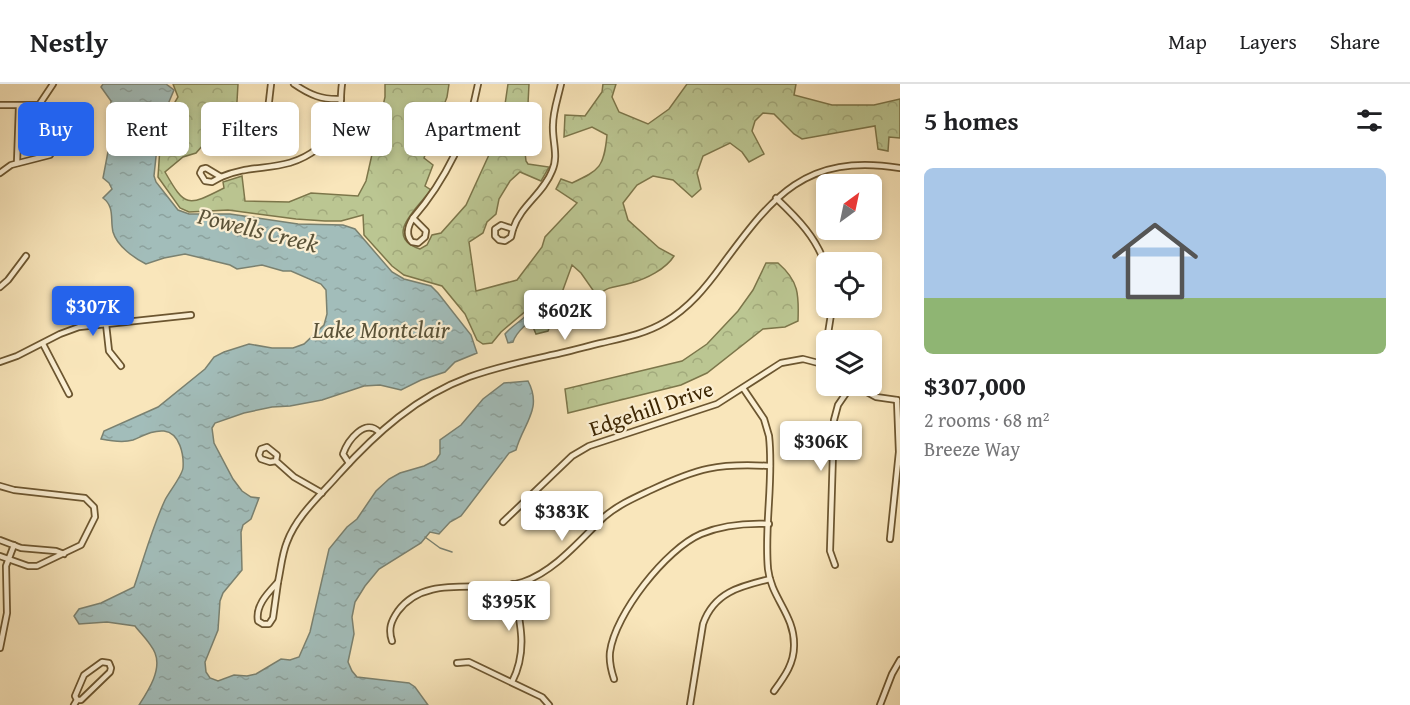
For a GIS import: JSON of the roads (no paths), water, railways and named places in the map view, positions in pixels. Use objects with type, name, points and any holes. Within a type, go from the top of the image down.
[{"type":"street","points":[[41,102],[53,84]]},
{"type":"street","points":[[269,102],[271,84]]},
{"type":"street","points":[[294,84],[314,96],[329,100],[341,99]]},
{"type":"street","points":[[221,177],[238,171],[283,166],[314,151],[324,143],[338,122],[342,84]]},
{"type":"street","points":[[413,218],[426,231],[426,237],[418,243],[412,242],[408,237],[408,226],[413,218],[440,183],[467,126],[478,84]]},
{"type":"street","points":[[513,229],[522,210],[545,186],[554,169],[556,154],[553,125],[561,84]]},
{"type":"street","points":[[0,105],[18,106]]},
{"type":"street","points":[[17,163],[18,134]]},
{"type":"street","points":[[0,173],[6,167],[43,156]]},
{"type":"street","points":[[278,582],[267,594],[257,613],[258,621],[263,624],[269,624],[273,618],[284,552],[302,515],[379,432],[402,414],[466,377],[637,335],[668,320],[699,294],[755,221],[776,198],[805,179],[837,168],[861,164],[900,168]]},
{"type":"street","points":[[776,198],[812,236],[819,252]]},
{"type":"street","points":[[0,287],[26,256]]},
{"type":"street","points":[[0,362],[69,330],[191,315]]},
{"type":"street","points":[[106,324],[112,357],[121,366]]},
{"type":"street","points":[[43,344],[69,394]]},
{"type":"street","name":"Edgehill Drive","points":[[503,522],[580,450],[600,441],[717,404],[774,367],[788,361],[803,359],[816,361]]},
{"type":"street","points":[[743,388],[767,428],[770,443],[770,579],[774,591],[788,613],[794,638],[790,666],[774,691]]},
{"type":"street","points":[[835,565],[830,551],[834,420],[838,405],[846,396]]},
{"type":"street","points":[[874,396],[898,400],[899,452],[891,539]]},
{"type":"street","points":[[349,463],[343,454],[352,438],[366,427],[373,427],[379,432]]},
{"type":"street","points":[[276,461],[294,477],[322,493]]},
{"type":"street","points":[[392,641],[390,627],[396,614],[406,602],[422,592],[524,582],[547,570],[607,515],[631,499],[701,469],[728,465],[770,466]]},
{"type":"street","points":[[0,486],[14,490],[81,497],[92,503],[95,512],[84,542],[64,554],[37,566],[28,566],[0,556]]},
{"type":"street","points":[[614,679],[609,658],[617,628],[651,577],[669,557],[692,539],[716,529],[742,524],[769,524]]},
{"type":"street","points":[[0,540],[21,548],[56,551],[64,554]]},
{"type":"street","points":[[0,648],[7,613],[6,573],[8,559],[14,545]]},
{"type":"street","points":[[690,705],[701,633],[707,613],[717,600],[730,590],[770,579]]},
{"type":"street","points":[[512,682],[519,668],[523,648],[513,584]]},
{"type":"street","points":[[880,705],[900,660]]},
{"type":"street","points":[[74,705],[110,672],[109,663],[102,662],[84,675],[75,696],[77,700]]},
{"type":"street","points":[[457,663],[469,662],[542,697],[549,705]]},
{"type":"water","name":"Lake Montclair","points":[[103,84],[166,84],[174,90],[169,102],[111,102],[101,87]]},
{"type":"water","name":"Lake Montclair","points":[[107,156],[156,156],[154,176],[156,182],[178,210],[189,214],[230,214],[298,224],[343,225],[355,229],[392,272],[404,279],[431,286],[438,293],[471,335],[477,353],[455,362],[445,372],[401,390],[380,385],[364,386],[322,400],[244,413],[215,423],[212,428],[214,443],[233,479],[242,491],[251,497],[259,498],[251,519],[243,525],[241,532],[242,570],[223,593],[220,601],[218,630],[205,662],[206,672],[210,678],[218,681],[234,675],[256,674],[281,659],[290,660],[299,657],[310,632],[329,549],[347,527],[357,519],[376,491],[400,473],[436,460],[440,454],[440,440],[461,425],[483,399],[504,383],[528,381],[532,391],[533,408],[516,450],[509,453],[461,516],[450,522],[439,534],[430,532],[421,543],[379,569],[355,602],[352,617],[354,634],[348,662],[352,671],[357,677],[409,683],[415,687],[428,705],[139,705],[153,680],[157,666],[155,653],[148,642],[135,626],[107,622],[79,624],[74,616],[79,609],[101,603],[134,587],[160,511],[183,468],[180,445],[169,433],[156,431],[121,442],[101,439],[104,431],[158,407],[205,369],[214,357],[224,352],[249,344],[272,348],[293,348],[304,344],[324,325],[327,314],[326,290],[321,284],[291,271],[262,265],[237,269],[230,265],[185,254],[146,264],[131,255],[122,247],[113,232],[109,205],[103,198],[112,189],[103,178]]},
{"type":"water","points":[[536,300],[539,304],[533,317],[518,332],[513,342],[508,343],[505,334],[525,316],[532,301]]},
{"type":"waterway","points":[[425,537],[440,548],[452,552]]},
{"type":"water label","name":"Powells Creek","points":[[258,230]]}]
